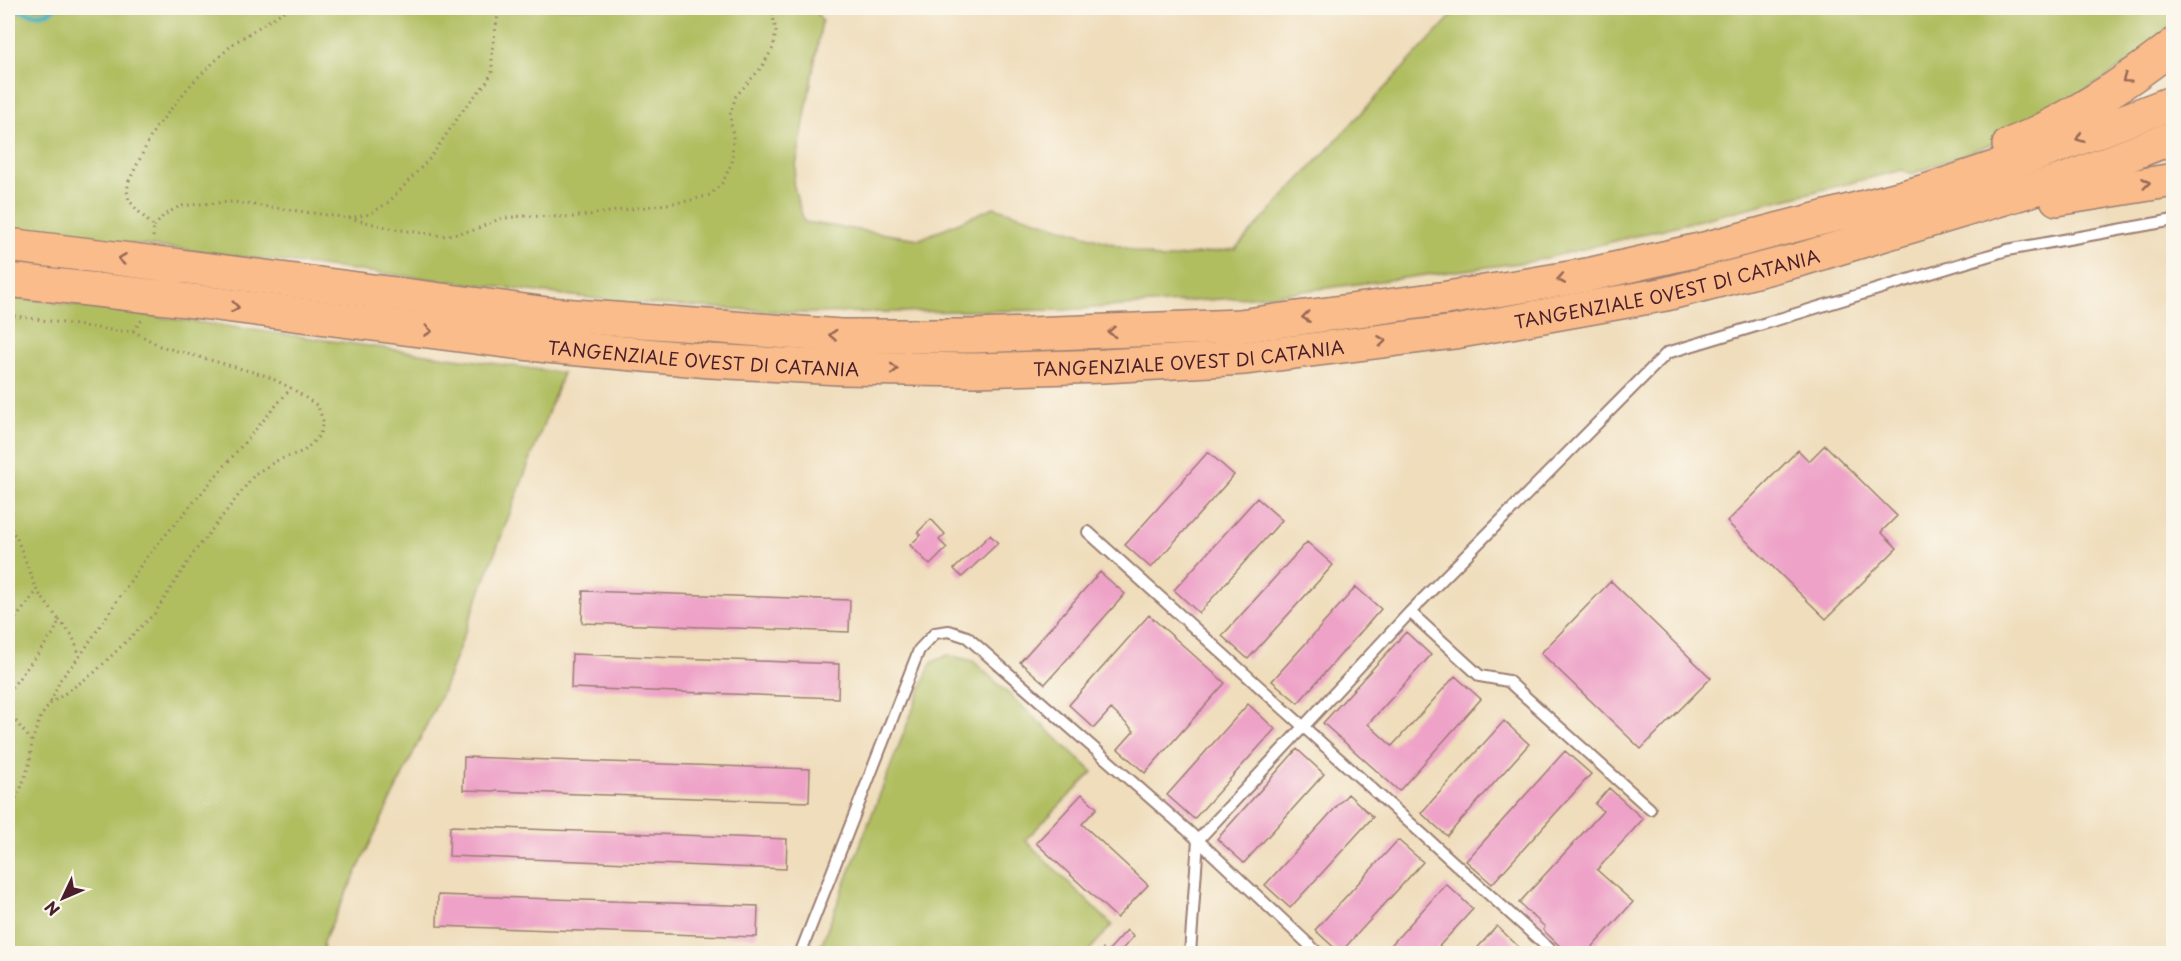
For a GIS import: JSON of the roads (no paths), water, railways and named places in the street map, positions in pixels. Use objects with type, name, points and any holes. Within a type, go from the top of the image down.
[{"type":"highway","points":[[1618,268],[1718,232],[1899,183],[1965,162],[2016,142],[2118,85],[2174,45]]},
{"type":"highway","name":"TANGENZIALE OVEST DI CATANIA","points":[[8,245],[548,314],[841,336],[1090,333],[1239,326],[1447,298],[1618,268],[1794,227],[1926,191],[2048,150],[2174,102]]},
{"type":"highway","name":"TANGENZIALE OVEST DI CATANIA","points":[[8,280],[558,347],[710,361],[838,368],[975,370],[1245,358],[1455,332],[1666,294],[1802,259],[2064,180],[2174,137]]},
{"type":"highway","points":[[1802,259],[1978,222],[2068,196],[2174,180]]},
{"type":"lane","points":[[1190,954],[1198,840],[1410,612],[1667,353],[2007,250],[2174,220]]},
{"type":"lane","points":[[1088,532],[1555,954]]},
{"type":"lane","points":[[1410,612],[1480,676],[1508,681],[1650,809]]},
{"type":"lane","points":[[800,954],[919,650],[935,633],[949,631],[967,637],[1198,840],[1319,954]]},
{"type":"waterway","points":[[12,8],[39,14],[55,8]]}]
